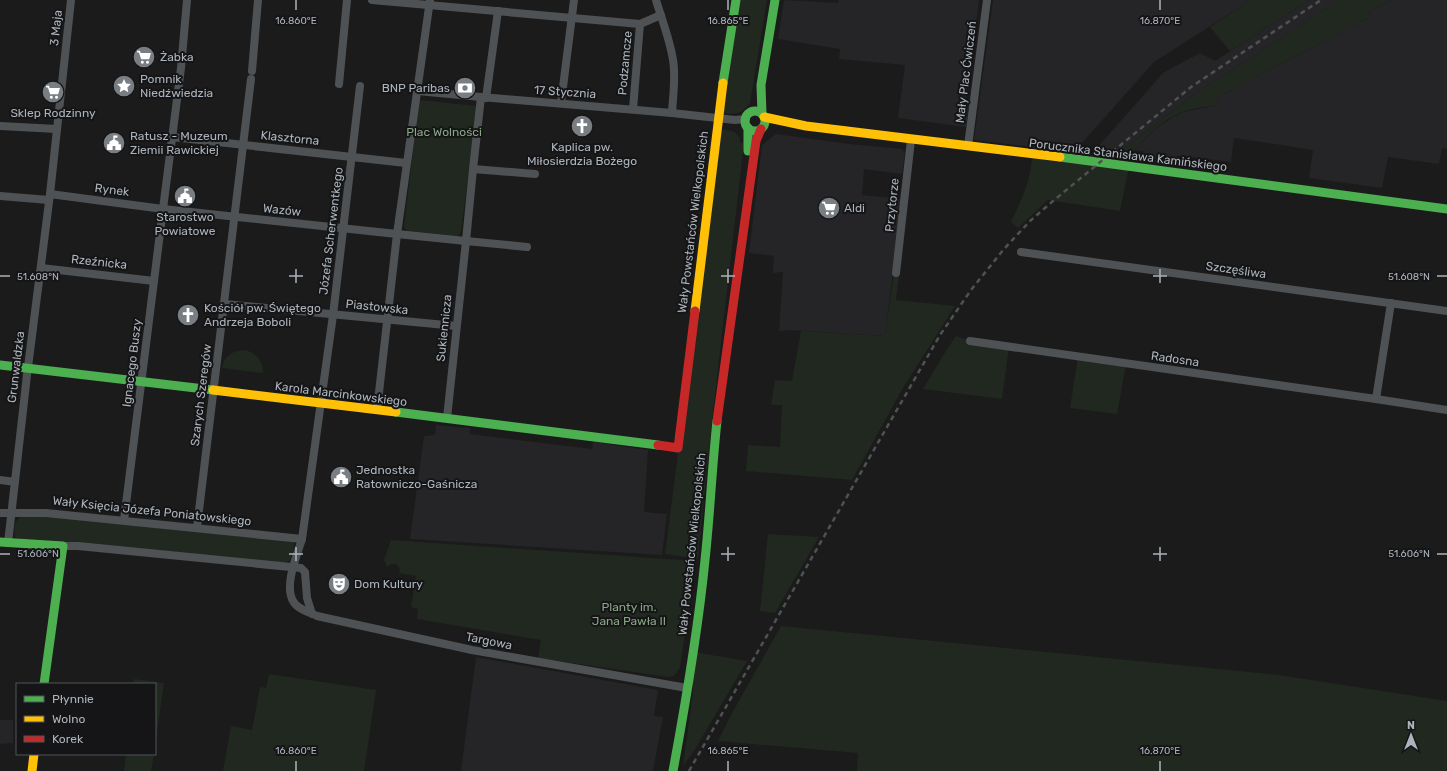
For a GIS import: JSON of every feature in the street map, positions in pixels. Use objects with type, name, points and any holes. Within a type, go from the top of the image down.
[{"type":"street","name":"3 Maja","points":[[57,129],[71,0]]},
{"type":"street","points":[[163,209],[181,68],[187,0]]},
{"type":"street","name":"Szarych Szeregów","points":[[197,527],[244,146],[258,0]]},
{"type":"street","points":[[339,84],[347,0]]},
{"type":"street","name":"Podzamcze","points":[[372,0],[430,2],[640,24],[633,109]]},
{"type":"street","points":[[561,103],[574,0]]},
{"type":"street","points":[[656,0],[673,60],[674,73],[672,113]]},
{"type":"street","name":"Wały Powstańców Wielkopolskich","points":[[678,448],[718,118],[736,0]]},
{"type":"street","points":[[761,85],[762,121],[755,131],[747,124],[749,114],[752,112],[761,85],[775,0]]},
{"type":"street","name":"Mały Plac Ćwiczeń","points":[[968,146],[987,0]]},
{"type":"street","points":[[377,410],[406,163],[418,91],[430,2]]},
{"type":"street","points":[[466,241],[473,169],[498,10]]},
{"type":"street","points":[[640,24],[661,15]]},
{"type":"street","name":"Józefa Scherwentkego","points":[[292,567],[302,539],[321,404],[360,86]]},
{"type":"street","name":"17 Stycznia","points":[[418,91],[484,98],[633,109],[735,120],[747,124]]},
{"type":"street","points":[[752,112],[755,111],[762,121]]},
{"type":"street","name":"Wały Powstańców Wielkopolskich","points":[[673,771],[701,591],[708,530],[713,458],[732,306],[756,141],[762,121]]},
{"type":"street","name":"Porucznika Stanisława Kamińskiego","points":[[762,121],[968,146],[1447,209]]},
{"type":"street","name":"Wały Powstańców Wielkopolskich","points":[[732,306],[736,235],[749,148],[747,124]]},
{"type":"street","points":[[0,126],[57,129],[50,197]]},
{"type":"street","name":"Klasztorna","points":[[172,137],[406,163]]},
{"type":"street","name":"Przytorze","points":[[896,273],[911,140]]},
{"type":"street","points":[[473,169],[535,174]]},
{"type":"street","name":"Rynek","points":[[0,196],[50,197],[163,209]]},
{"type":"street","name":"Grunwaldzka","points":[[4,543],[11,514],[50,197]]},
{"type":"street","name":"Wazów","points":[[163,209],[397,234]]},
{"type":"street","name":"Ignacego Buszy","points":[[124,520],[163,209]]},
{"type":"street","points":[[397,234],[527,247]]},
{"type":"street","name":"Sukiennicza","points":[[447,418],[466,241]]},
{"type":"street","name":"Szczęśliwa","points":[[1021,252],[1447,311]]},
{"type":"street","name":"Rzeźnicka","points":[[41,268],[154,281]]},
{"type":"street","points":[[1376,400],[1390,303]]},
{"type":"street","name":"Piastowska","points":[[224,304],[456,326]]},
{"type":"street","name":"Radosna","points":[[970,341],[1447,410]]},
{"type":"street","name":"Karola Marcinkowskiego","points":[[0,365],[447,418],[678,448]]},
{"type":"street","points":[[0,480],[15,482]]},
{"type":"street","name":"Wały Księcia Józefa Poniatowskiego","points":[[0,513],[46,513],[197,527],[302,539]]},
{"type":"street","points":[[4,543],[78,546],[301,568],[305,572],[306,598],[312,614]]},
{"type":"street","points":[[44,683],[63,546]]},
{"type":"street","name":"Targowa","points":[[292,567],[291,592],[293,601],[303,610],[317,616],[472,650],[687,688]]},
{"type":"street","points":[[32,771],[34,755]]},
{"type":"shaded area","points":[[784,0],[838,3],[839,0],[979,0],[965,105],[969,105],[966,127],[898,118],[905,65],[839,59],[840,49],[778,39]]},
{"type":"shaded area","points":[[993,0],[1251,0],[1154,62],[1074,152],[974,140]]},
{"type":"shaded area","points":[[1309,0],[1339,0],[1193,95],[1114,157],[1098,155],[1096,149],[1163,73],[1200,53],[1215,61]]},
{"type":"shaded area","points":[[1391,0],[1447,0],[1447,149],[1442,148],[1439,164],[1388,157],[1382,188],[1309,178],[1313,150],[1275,144],[1234,138],[1231,162],[1134,150],[1155,129],[1173,117],[1183,112],[1219,105],[1216,98],[1370,17],[1368,12]]},
{"type":"shaded area","points":[[776,134],[902,149],[905,153],[902,174],[864,169],[862,195],[902,199],[885,336],[789,330],[779,331],[783,272],[773,273],[774,256],[749,253],[762,145]]},
{"type":"shaded area","points":[[436,425],[470,428],[470,434],[592,449],[593,442],[648,450],[644,512],[667,514],[662,555],[410,539],[424,436],[435,435]]},
{"type":"shaded area","points":[[476,657],[658,690],[654,716],[663,717],[653,771],[461,771]]},
{"type":"shaded area","points":[[0,720],[13,720],[13,743],[0,744]]},
{"type":"green space","points":[[739,0],[767,0],[750,103],[741,112],[731,114],[722,113]]},
{"type":"green space","points":[[1251,0],[1309,0],[1230,51],[1210,27]]},
{"type":"green space","points":[[1339,0],[1391,0],[1368,12],[1370,17],[1216,98],[1219,105],[1182,112],[1166,120],[1145,138],[1128,159],[1114,157],[1193,95]]},
{"type":"green space","name":"Plac Wolności","points":[[419,100],[477,106],[461,232],[458,236],[407,231],[404,227]]},
{"type":"green space","points":[[720,129],[734,132],[740,139],[741,143],[744,143],[709,447],[698,559],[665,554]]},
{"type":"green space","points":[[1144,151],[1177,155],[1176,165],[1139,161],[1139,156]]},
{"type":"green space","points":[[1032,154],[1129,167],[1120,211],[1048,200],[1018,228],[1011,222],[1028,181],[1032,163]]},
{"type":"green space","points":[[894,273],[899,273],[896,300],[955,306],[903,388],[852,480],[746,471],[748,445],[780,447],[782,405],[771,405],[775,380],[792,381],[801,331],[885,336]]},
{"type":"green space","points":[[956,336],[970,341],[1009,347],[1002,399],[923,389]]},
{"type":"green space","points":[[245,350],[256,355],[262,365],[263,373],[222,368],[225,360],[230,354]]},
{"type":"green space","points":[[1078,357],[1126,364],[1117,414],[1070,408]]},
{"type":"green space","points":[[21,517],[61,517],[288,539],[294,543],[294,547],[290,560],[284,563],[22,540],[15,537],[14,531],[15,523]]},
{"type":"green space","points":[[768,534],[819,537],[775,613],[760,611]]},
{"type":"green space","name":"Planty im. Jana Pawła II","points":[[391,540],[696,561],[680,667],[674,676],[668,677],[538,658],[541,640],[417,619],[418,609],[411,607],[416,576],[399,573],[400,569],[396,564],[391,564],[387,567],[384,560]]},
{"type":"green space","points":[[781,626],[1279,675],[1447,701],[1447,771],[857,771],[858,753],[718,741]]},
{"type":"green space","points":[[693,652],[747,661],[694,751],[683,766],[693,692]]},
{"type":"green space","points":[[269,674],[376,690],[364,771],[223,771],[231,726],[252,730],[260,687],[266,688]]},
{"type":"green space","points":[[134,679],[164,683],[156,738],[156,683],[134,683]]},
{"type":"green space","points":[[126,755],[154,755],[151,771],[124,771]]},
{"type":"railway","points":[[689,771],[940,335],[971,290],[1004,249],[1030,221],[1053,201],[1191,87],[1321,0]]},
{"type":"traffic: fast","points":[[723,83],[736,0]]},
{"type":"traffic: fast","points":[[762,114],[761,85],[775,0]]},
{"type":"traffic: fast","points":[[755,111],[762,114],[765,121],[762,128],[755,131],[748,128],[745,121],[748,114],[755,111]]},
{"type":"traffic: fast","points":[[748,128],[748,151]]},
{"type":"traffic: fast","points":[[1060,157],[1447,209]]},
{"type":"traffic: fast","points":[[0,365],[213,390]]},
{"type":"traffic: fast","points":[[396,412],[658,445]]},
{"type":"traffic: fast","points":[[673,771],[699,613],[707,543],[717,421]]},
{"type":"traffic: fast","points":[[0,542],[63,546],[44,683]]},
{"type":"traffic: slow","points":[[695,311],[723,83]]},
{"type":"traffic: slow","points":[[764,117],[806,126],[1060,157]]},
{"type":"traffic: slow","points":[[213,390],[396,412]]},
{"type":"traffic: slow","points":[[32,771],[34,755]]},
{"type":"traffic: jam","points":[[717,421],[756,141],[761,129]]},
{"type":"traffic: jam","points":[[658,445],[678,448],[695,311]]},
{"type":"place","name":"Żabka","points":[[144,57]]},
{"type":"place","name":"Pomnik Niedźwiedzia","points":[[124,86]]},
{"type":"place","name":"BNP Paribas","points":[[465,88]]},
{"type":"place","name":"Sklep Rodzinny","points":[[53,92]]},
{"type":"place","name":"Kaplica pw. Miłosierdzia Bożego","points":[[582,126]]},
{"type":"place","name":"Ratusz - Muzeum Ziemii Rawickiej","points":[[114,143]]},
{"type":"place","name":"Starostwo Powiatowe","points":[[185,196]]},
{"type":"place","name":"Aldi","points":[[829,208]]},
{"type":"place","name":"Kościół pw. Świętego Andrzeja Boboli","points":[[188,315]]},
{"type":"place","name":"Jednostka Ratowniczo-Gaśnicza","points":[[341,477]]},
{"type":"place","name":"Dom Kultury","points":[[339,584]]}]
